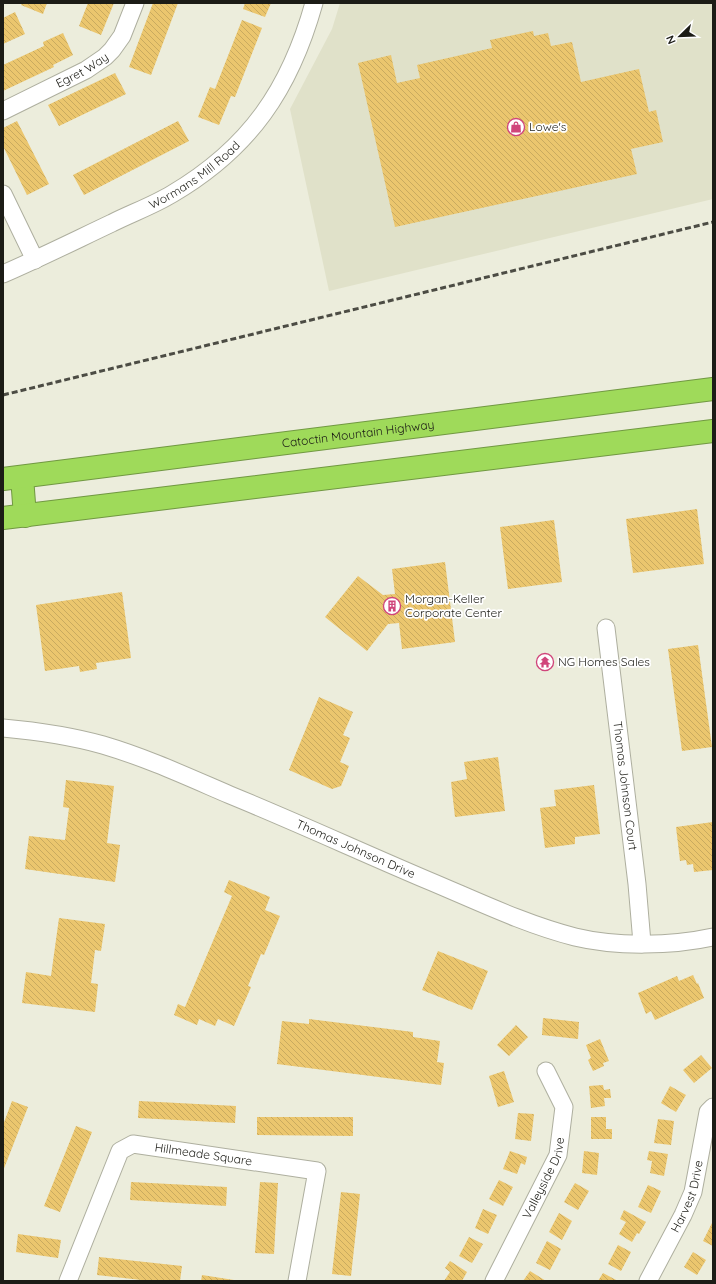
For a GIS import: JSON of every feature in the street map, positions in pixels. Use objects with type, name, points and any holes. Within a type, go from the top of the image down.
[{"type":"highway","name":"Catoctin Mountain Highway","points":[[13,478],[713,388]]},
{"type":"highway","points":[[3,518],[713,431]]},
{"type":"highway","points":[[13,478],[25,516]]},
{"type":"street","name":"Egret Way","points":[[3,111],[86,70],[105,57],[122,36],[135,3]]},
{"type":"street","name":"Wormans Mill Road","points":[[3,274],[171,195],[200,177],[218,163],[253,128],[266,111],[285,78],[306,30],[314,3]]},
{"type":"street","points":[[3,194],[34,260]]},
{"type":"street","name":"Thomas Johnson Court","points":[[606,628],[637,884],[642,943]]},
{"type":"street","name":"Thomas Johnson Drive","points":[[3,728],[39,732],[101,745],[128,753],[506,913],[557,932],[593,941],[611,943],[677,943],[713,936]]},
{"type":"street","name":"Valleyside Drive","points":[[494,1281],[558,1154],[564,1107],[546,1071]]},
{"type":"street","name":"Harvest Drive","points":[[648,1281],[683,1215],[693,1192],[708,1112],[713,1107]]},
{"type":"street","name":"Hillmeade Square","points":[[68,1281],[120,1151],[133,1144],[317,1171],[297,1281]]},
{"type":"shaded area","points":[[340,3],[713,3],[713,199],[329,291],[290,109],[332,29]]},
{"type":"building","points":[[22,3],[47,3],[43,14],[21,5]]},
{"type":"building","points":[[88,3],[114,3],[101,35],[79,26]]},
{"type":"building","points":[[153,3],[178,3],[151,75],[129,67]]},
{"type":"building","points":[[245,3],[271,3],[265,17],[243,9]]},
{"type":"building","points":[[15,12],[25,34],[3,44],[3,18]]},
{"type":"building","points":[[242,20],[262,28],[235,97],[231,96],[219,125],[198,117],[210,87],[215,89]]},
{"type":"building","name":"Lowe's","points":[[533,31],[534,36],[548,33],[551,46],[572,42],[581,82],[639,69],[649,112],[656,110],[663,142],[631,149],[637,174],[395,227],[358,63],[391,55],[397,83],[420,78],[417,65],[492,48],[490,40]]},
{"type":"building","points":[[63,33],[73,55],[53,65],[54,67],[3,91],[3,65],[44,46],[43,42]]},
{"type":"building","points":[[115,73],[126,94],[59,126],[48,105]]},
{"type":"building","points":[[17,121],[49,184],[27,195],[3,146],[3,128]]},
{"type":"building","points":[[178,121],[189,141],[84,195],[73,175]]},
{"type":"building","points":[[697,509],[704,564],[633,573],[626,519]]},
{"type":"building","points":[[554,520],[562,582],[508,589],[500,527]]},
{"type":"building","name":"Morgan-Keller Corporate Center","points":[[445,562],[455,642],[402,649],[399,623],[388,624],[367,651],[325,617],[358,576],[383,595],[395,594],[392,569]]},
{"type":"building","points":[[122,592],[131,658],[96,663],[97,669],[80,672],[79,666],[45,671],[36,605]]},
{"type":"building","points":[[698,645],[712,747],[682,751],[668,649]]},
{"type":"building","points":[[319,697],[353,712],[343,735],[350,738],[340,762],[349,766],[341,786],[332,789],[289,770]]},
{"type":"building","points":[[498,757],[505,811],[455,817],[451,782],[467,779],[464,762]]},
{"type":"building","points":[[66,780],[114,786],[107,843],[120,845],[115,882],[25,869],[29,836],[65,840],[69,808],[63,807]]},
{"type":"building","points":[[594,785],[600,834],[575,837],[575,844],[545,848],[540,808],[556,806],[554,790]]},
{"type":"building","points":[[713,822],[713,870],[694,872],[693,864],[687,865],[686,860],[680,861],[676,827]]},
{"type":"building","points":[[229,880],[270,897],[265,910],[280,916],[264,955],[261,954],[248,986],[251,987],[234,1026],[218,1019],[215,1026],[199,1019],[197,1025],[174,1015],[178,1004],[185,1007],[232,896],[224,892]]},
{"type":"building","points":[[59,918],[105,924],[101,951],[95,950],[91,983],[98,984],[95,1012],[22,1003],[26,972],[51,976]]},
{"type":"building","points":[[438,951],[488,971],[472,1010],[422,990]]},
{"type":"building","points":[[693,975],[704,998],[655,1020],[651,1011],[646,1014],[638,993],[677,976],[679,981]]},
{"type":"building","points":[[543,1018],[579,1022],[578,1039],[542,1035]]},
{"type":"building","points":[[309,1019],[413,1032],[413,1037],[440,1041],[437,1062],[444,1063],[441,1085],[277,1064],[282,1021],[309,1024]]},
{"type":"building","points":[[516,1025],[528,1037],[509,1056],[497,1045]]},
{"type":"building","points":[[600,1039],[609,1061],[603,1063],[604,1066],[593,1071],[588,1060],[591,1058],[586,1045]]},
{"type":"building","points":[[701,1055],[712,1068],[694,1083],[683,1070]]},
{"type":"building","points":[[504,1071],[514,1102],[498,1107],[489,1076]]},
{"type":"building","points":[[603,1085],[604,1090],[610,1089],[611,1098],[604,1098],[605,1106],[591,1108],[589,1086]]},
{"type":"building","points":[[670,1086],[686,1095],[676,1112],[661,1103]]},
{"type":"building","points":[[12,1101],[28,1107],[3,1171],[3,1125]]},
{"type":"building","points":[[139,1101],[236,1106],[235,1123],[138,1118]]},
{"type":"building","points":[[518,1113],[534,1114],[531,1141],[515,1139]]},
{"type":"building","points":[[257,1117],[353,1117],[353,1136],[257,1135]]},
{"type":"building","points":[[591,1117],[606,1117],[606,1129],[612,1129],[612,1139],[591,1139]]},
{"type":"building","points":[[658,1119],[674,1121],[671,1145],[654,1143]]},
{"type":"building","points":[[76,1126],[92,1132],[60,1212],[44,1206]]},
{"type":"building","points":[[510,1151],[527,1157],[525,1165],[521,1163],[517,1174],[503,1169]]},
{"type":"building","points":[[584,1151],[599,1153],[597,1175],[582,1173]]},
{"type":"building","points":[[649,1151],[668,1154],[664,1176],[650,1173],[652,1161],[647,1160]]},
{"type":"building","points":[[499,1180],[513,1187],[503,1206],[489,1199]]},
{"type":"building","points":[[131,1182],[227,1187],[226,1206],[130,1200]]},
{"type":"building","points":[[260,1182],[278,1183],[274,1254],[255,1253]]},
{"type":"building","points":[[575,1183],[589,1191],[578,1210],[564,1202]]},
{"type":"building","points":[[648,1185],[661,1191],[651,1213],[638,1207]]},
{"type":"building","points":[[341,1192],[360,1194],[351,1276],[332,1274]]},
{"type":"building","points":[[483,1209],[497,1215],[488,1234],[475,1228]]},
{"type":"building","points":[[624,1210],[646,1222],[632,1242],[619,1234],[626,1222],[620,1219]]},
{"type":"building","points":[[559,1213],[572,1221],[562,1240],[549,1232]]},
{"type":"building","points":[[713,1221],[713,1246],[703,1241]]},
{"type":"building","points":[[18,1234],[61,1240],[58,1258],[16,1252]]},
{"type":"building","points":[[469,1237],[483,1244],[472,1263],[459,1256]]},
{"type":"building","points":[[547,1241],[561,1249],[550,1270],[536,1263]]},
{"type":"building","points":[[618,1245],[631,1252],[621,1271],[608,1264]]},
{"type":"building","points":[[693,1252],[706,1260],[697,1275],[684,1267]]},
{"type":"building","points":[[99,1257],[182,1266],[180,1281],[150,1281],[97,1275]]},
{"type":"building","points":[[450,1261],[467,1272],[462,1281],[444,1281],[450,1272],[445,1268]]},
{"type":"building","points":[[530,1271],[546,1281],[523,1281]]},
{"type":"building","points":[[603,1273],[618,1281],[598,1281]]},
{"type":"building","points":[[202,1275],[234,1280],[234,1281],[201,1281]]},
{"type":"railway","points":[[3,395],[713,222]]},
{"type":"place","name":"Lowe's","points":[[516,127]]},
{"type":"place","name":"Morgan-Keller Corporate Center","points":[[392,606]]},
{"type":"place","name":"NG Homes Sales","points":[[545,662]]}]
